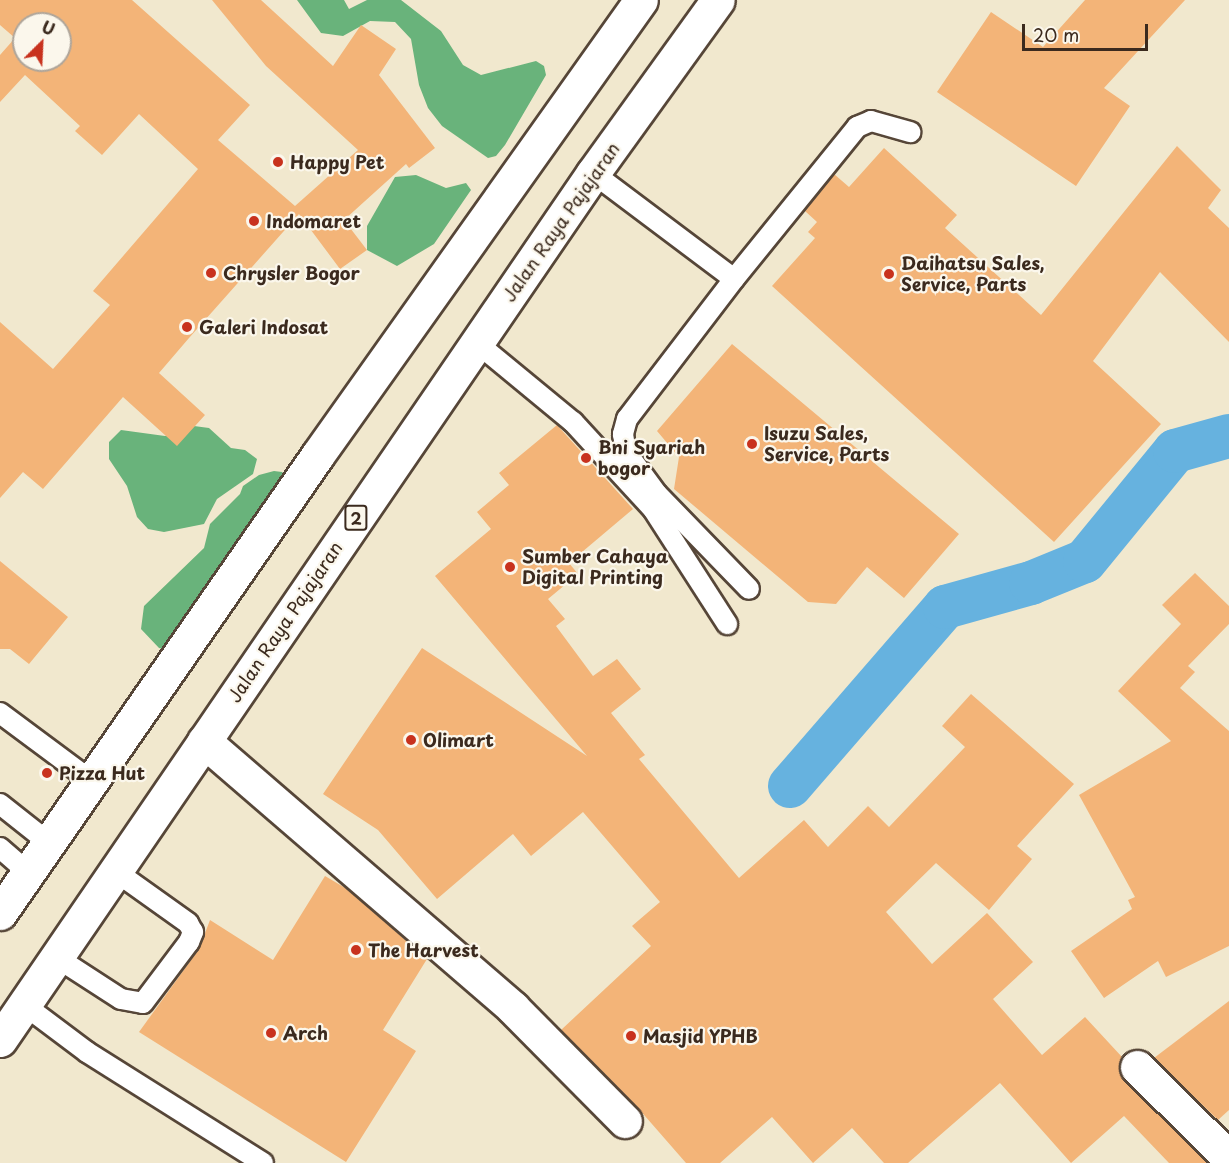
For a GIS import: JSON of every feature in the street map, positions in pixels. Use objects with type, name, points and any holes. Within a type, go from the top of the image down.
[{"type":"main road","points":[[0,913],[317,456],[641,0]]},
{"type":"main road","name":"Jalan Raya Pajajaran","points":[[0,1040],[593,173],[718,0]]},
{"type":"main road","points":[[204,741],[513,1008],[625,1121]]},
{"type":"main road","points":[[1137,1067],[1229,1158]]},
{"type":"lane","points":[[749,589],[657,494],[626,452],[623,434],[627,420],[734,279],[857,126],[872,121],[885,122],[910,132]]},
{"type":"lane","points":[[593,173],[734,279]]},
{"type":"lane","points":[[477,343],[573,422],[653,509],[727,624]]},
{"type":"lane","points":[[0,713],[93,782]]},
{"type":"lane","points":[[0,804],[48,842]]},
{"type":"lane","points":[[0,848],[28,872]]},
{"type":"lane","points":[[56,957],[121,999],[143,1003],[189,942],[193,932],[188,923],[115,871]]},
{"type":"lane","points":[[23,1004],[87,1052],[263,1163]]},
{"type":"green space","points":[[297,0],[344,0],[349,9],[367,0],[401,0],[441,31],[463,65],[481,75],[536,61],[544,66],[546,75],[505,145],[496,156],[488,158],[442,126],[428,108],[419,85],[411,39],[395,22],[370,21],[343,36],[321,33]]},
{"type":"green space","points":[[416,175],[446,188],[466,183],[471,190],[434,244],[397,266],[367,250],[367,226],[395,177]]},
{"type":"green space","points":[[194,426],[209,428],[231,448],[245,450],[257,459],[253,474],[217,499],[204,524],[164,532],[148,529],[137,517],[127,486],[109,459],[109,442],[121,430],[165,436],[181,434]]},
{"type":"green space","points":[[274,471],[282,472],[289,479],[167,650],[159,648],[141,629],[144,606],[204,548],[210,524],[240,494],[243,486],[259,475]]},
{"type":"building","points":[[0,0],[132,0],[250,105],[218,140],[295,206],[358,150],[266,66],[212,0],[261,0],[333,66],[361,25],[396,49],[379,75],[435,148],[409,168],[406,164],[344,220],[367,250],[340,269],[299,214],[189,338],[159,373],[205,415],[177,446],[123,397],[43,489],[23,472],[0,498],[0,322],[53,369],[110,305],[93,291],[198,169],[139,114],[102,155],[75,131],[80,126],[25,75],[0,102],[0,55],[12,41],[12,72],[72,72],[72,12],[12,12],[12,35],[0,25]]},
{"type":"building","points":[[1085,0],[1185,0],[1104,88],[1130,106],[1076,186],[937,92],[991,12],[1043,47]]},
{"type":"building","points":[[1177,146],[1221,190],[1208,208],[1229,228],[1229,342],[1160,272],[1093,361],[1161,424],[1054,542],[772,286],[815,238],[808,232],[817,222],[805,211],[834,174],[849,187],[884,148],[957,215],[945,228],[1041,315]]},
{"type":"building","points":[[732,344],[959,534],[904,598],[867,567],[836,604],[808,602],[674,489],[679,457],[657,431]]},
{"type":"building","points":[[557,425],[633,509],[569,563],[578,574],[548,599],[565,619],[556,626],[593,676],[617,659],[641,689],[611,713],[645,755],[639,759],[739,878],[804,820],[828,847],[868,806],[889,827],[965,747],[942,726],[971,694],[1074,784],[1017,846],[1032,859],[989,910],[936,863],[886,912],[932,964],[987,913],[1033,962],[993,999],[1042,1055],[1085,1017],[1122,1057],[1119,1071],[1124,1080],[1207,1163],[1169,1163],[1124,1116],[1071,1163],[1000,1083],[908,1163],[884,1163],[852,1128],[813,1163],[772,1117],[720,1163],[686,1163],[638,1108],[561,1030],[651,946],[632,926],[660,902],[583,812],[531,856],[513,834],[437,899],[378,830],[323,794],[422,648],[587,756],[435,576],[491,529],[477,512],[509,485],[499,473]]},
{"type":"building","points":[[0,561],[68,617],[29,664],[10,649],[0,649]]},
{"type":"building","points":[[1195,573],[1229,606],[1229,624],[1188,666],[1195,672],[1180,688],[1229,731],[1229,946],[1166,977],[1158,961],[1104,998],[1071,951],[1132,909],[1128,900],[1135,897],[1079,795],[1171,741],[1118,691],[1181,624],[1162,605]]},
{"type":"building","points":[[325,876],[347,889],[427,959],[383,1030],[416,1051],[346,1162],[139,1032],[199,949],[210,920],[273,960]]},
{"type":"building","points":[[1229,1001],[1229,1110],[1218,1120],[1154,1058]]},
{"type":"waterway","points":[[790,786],[945,607],[1031,583],[1085,561],[1175,451],[1229,436]]},
{"type":"place","name":"Happy Pet","points":[[278,162]]},
{"type":"place","name":"Indomaret","points":[[254,221]]},
{"type":"place","name":"Chrysler Bogor","points":[[211,273]]},
{"type":"place","name":"Daihatsu Sales, Service, Parts","points":[[889,274]]},
{"type":"place","name":"Galeri Indosat","points":[[187,327]]},
{"type":"place","name":"Isuzu Sales, Service, Parts","points":[[752,444]]},
{"type":"place","name":"Bni Syariah bogor","points":[[586,458]]},
{"type":"place","name":"Sumber Cahaya Digital Printing","points":[[510,567]]},
{"type":"place","name":"Olimart","points":[[411,740]]},
{"type":"place","name":"Pizza Hut","points":[[47,773]]},
{"type":"place","name":"The Harvest","points":[[356,950]]},
{"type":"place","name":"Arch","points":[[271,1033]]},
{"type":"place","name":"Masjid YPHB","points":[[631,1036]]}]
